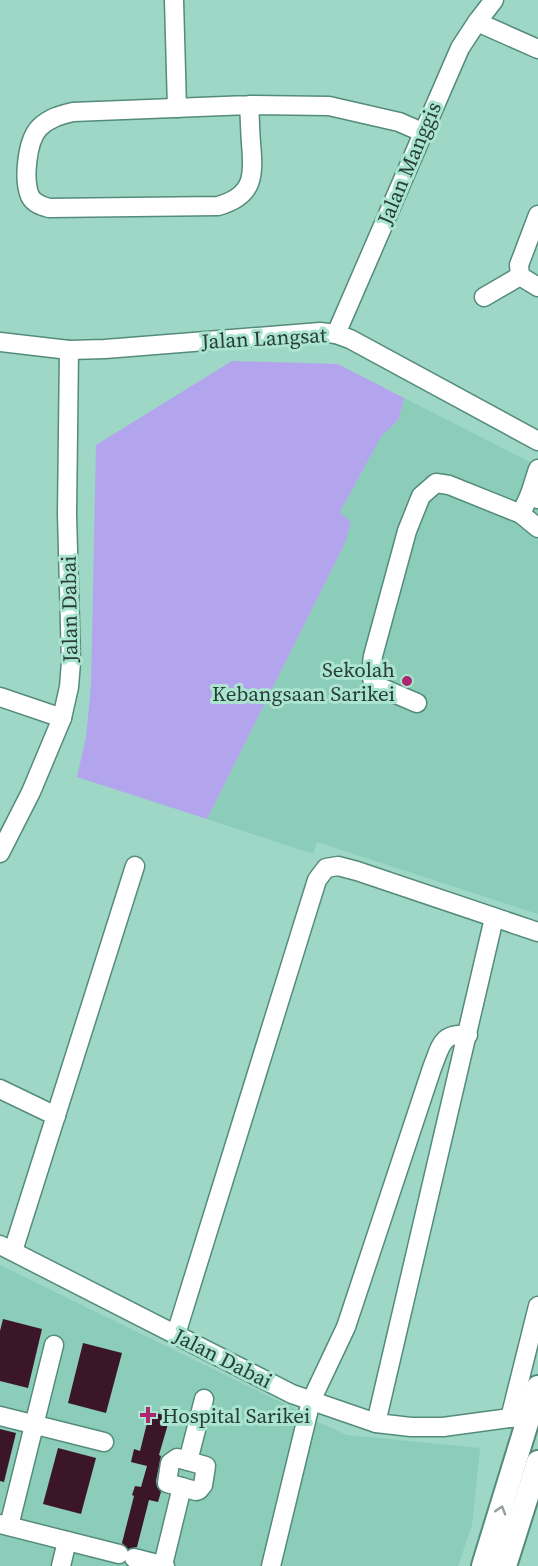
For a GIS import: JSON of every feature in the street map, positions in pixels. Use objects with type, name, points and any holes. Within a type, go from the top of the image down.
[{"type":"main road","points":[[483,1566],[520,1417],[538,1387]]},
{"type":"main road","points":[[505,1566],[538,1462]]},
{"type":"street","points":[[174,0],[177,108]]},
{"type":"street","name":"Jalan Manggis","points":[[336,334],[460,48],[494,0]]},
{"type":"street","points":[[477,22],[538,49]]},
{"type":"street","points":[[249,105],[253,169],[251,180],[245,191],[232,202],[218,206],[49,208],[38,205],[30,196],[27,178],[31,141],[38,129],[48,120],[73,112],[249,105],[328,106],[399,122],[423,132]]},
{"type":"street","points":[[520,276],[522,257],[538,215]]},
{"type":"street","points":[[520,276],[538,287]]},
{"type":"street","points":[[484,297],[520,276]]},
{"type":"street","name":"Jalan Langsat","points":[[0,342],[69,350],[320,332],[336,334],[350,339],[538,441]]},
{"type":"street","name":"Jalan Dabai","points":[[2,846],[62,718],[69,687],[71,662],[68,514],[69,350]]},
{"type":"street","points":[[521,514],[534,497],[538,469]]},
{"type":"street","points":[[417,703],[375,685],[372,675],[374,656],[404,542],[421,496],[436,483],[449,485],[521,514],[538,528]]},
{"type":"street","points":[[0,697],[62,718]]},
{"type":"street","points":[[7,1248],[56,1116],[135,866]]},
{"type":"street","points":[[176,1334],[317,880],[326,868],[338,866],[357,871],[538,932]]},
{"type":"street","points":[[376,1423],[494,918]]},
{"type":"street","points":[[271,1566],[311,1401],[346,1327],[441,1046],[452,1034],[468,1035]]},
{"type":"street","points":[[0,1089],[56,1116]]},
{"type":"street","name":"Jalan Dabai","points":[[7,1248],[291,1394],[376,1423],[411,1427],[443,1427],[520,1417]]},
{"type":"street","points":[[520,1417],[538,1306]]},
{"type":"street","points":[[54,1345],[34,1425],[4,1525],[164,1566],[182,1487],[167,1483],[170,1463],[177,1458],[188,1461],[204,1399]]},
{"type":"street","points":[[0,1416],[104,1442]]},
{"type":"street","points":[[60,1566],[67,1541]]},
{"type":"shaded area","points":[[232,361],[338,364],[404,398],[399,419],[381,437],[340,512],[351,522],[345,543],[207,819],[77,777],[86,737],[91,686],[96,445]]},
{"type":"shaded area","name":"Sekolah Kebangsaan Sarikei","points":[[404,398],[538,466],[538,914],[317,842],[313,854],[207,819],[345,543],[340,512],[381,437],[399,419]]},
{"type":"shaded area","name":"Hospital Sarikei","points":[[0,1265],[297,1410],[295,1420],[314,1430],[316,1421],[347,1435],[480,1448],[472,1525],[458,1566],[0,1566]]},
{"type":"building","points":[[3,1319],[42,1329],[28,1388],[0,1381],[0,1331]]},
{"type":"building","points":[[83,1343],[122,1353],[106,1413],[68,1403]]},
{"type":"building","points":[[150,1411],[170,1417],[159,1455],[161,1456],[156,1481],[161,1492],[158,1502],[149,1500],[137,1547],[128,1549],[122,1543],[134,1496],[132,1495],[135,1486],[141,1487],[147,1466],[131,1462],[134,1449],[140,1451]]},
{"type":"building","points":[[0,1429],[16,1433],[4,1482],[0,1481]]},
{"type":"building","points":[[58,1448],[96,1458],[81,1514],[43,1504]]},
{"type":"place","name":"Sekolah Kebangsaan Sarikei","points":[[407,681]]},
{"type":"place","name":"Hospital Sarikei","points":[[148,1415]]}]
